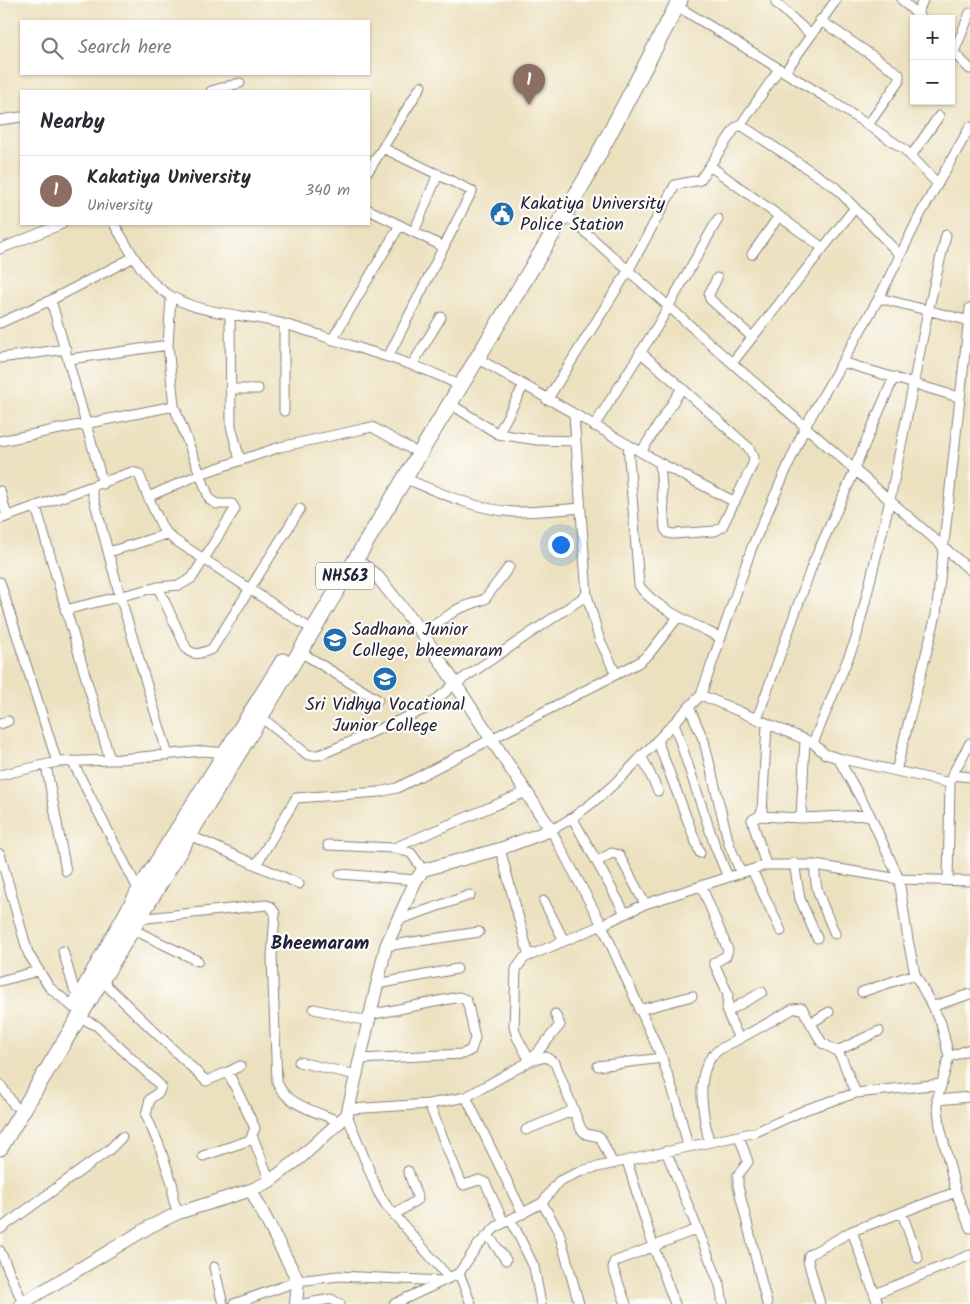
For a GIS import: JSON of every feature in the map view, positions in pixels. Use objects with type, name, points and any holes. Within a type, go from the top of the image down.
[{"type":"highway","name":"NH563","points":[[0,1128],[77,1006],[101,980],[189,835],[231,754],[305,625],[411,449],[456,384],[477,358],[565,214],[676,2]]},
{"type":"highway","name":"NH563","points":[[0,1148],[139,891],[231,754],[261,717],[449,403],[456,384],[577,177],[676,2]]},
{"type":"street","points":[[547,400],[628,271],[675,185],[700,180],[731,133],[740,126],[836,0]]},
{"type":"street","points":[[902,0],[919,15]]},
{"type":"street","points":[[920,15],[923,0]]},
{"type":"street","points":[[776,1],[810,35]]},
{"type":"street","points":[[676,2],[904,149],[937,183]]},
{"type":"street","points":[[955,45],[970,13]]},
{"type":"street","points":[[820,20],[898,74],[899,81],[868,125]]},
{"type":"street","points":[[955,54],[970,70]]},
{"type":"street","points":[[215,90],[240,83]]},
{"type":"street","points":[[370,168],[421,86]]},
{"type":"street","points":[[911,156],[939,116]]},
{"type":"street","points":[[0,120],[20,117]]},
{"type":"street","points":[[740,126],[835,187],[900,255]]},
{"type":"street","points":[[340,874],[419,875],[552,830],[573,819],[609,788],[701,695],[752,548],[806,425],[879,298],[937,183],[970,127]]},
{"type":"street","points":[[383,148],[472,191],[388,357]]},
{"type":"street","points":[[710,166],[823,248]]},
{"type":"street","points":[[414,232],[438,174]]},
{"type":"street","points":[[732,363],[854,209]]},
{"type":"street","points":[[370,210],[444,247]]},
{"type":"street","points":[[565,214],[732,363],[806,425],[970,570]]},
{"type":"street","points":[[752,254],[779,216]]},
{"type":"street","points":[[594,426],[718,219]]},
{"type":"street","points":[[0,249],[60,225]]},
{"type":"street","points":[[115,225],[134,257],[161,290],[171,297],[208,310],[284,325],[412,365],[456,384]]},
{"type":"street","points":[[332,340],[400,225]]},
{"type":"street","points":[[801,818],[809,742],[856,639],[890,500],[915,384],[928,310],[946,235]]},
{"type":"street","points":[[0,323],[51,300],[134,257]]},
{"type":"street","points":[[717,278],[709,294],[710,299],[752,337]]},
{"type":"street","points":[[65,610],[158,587],[187,582],[236,509],[232,504],[213,503],[174,406],[168,345],[171,297]]},
{"type":"street","points":[[879,298],[969,321]]},
{"type":"street","points":[[51,300],[70,359],[103,484]]},
{"type":"street","points":[[896,771],[936,615],[958,397],[970,308]]},
{"type":"street","points":[[230,315],[231,426],[240,460]]},
{"type":"street","points":[[412,365],[441,318]]},
{"type":"street","points":[[284,325],[284,412]]},
{"type":"street","points":[[70,359],[168,345]]},
{"type":"street","points":[[0,358],[66,349]]},
{"type":"street","points":[[640,352],[752,452],[752,464],[726,521],[715,531],[668,533],[665,529],[660,463]]},
{"type":"street","points":[[477,358],[628,446],[734,502]]},
{"type":"street","points":[[842,362],[958,397]]},
{"type":"street","points":[[756,719],[813,563],[894,377]]},
{"type":"street","points":[[498,434],[524,385]]},
{"type":"street","points":[[641,452],[682,388]]},
{"type":"street","points":[[230,389],[258,389]]},
{"type":"street","points":[[449,403],[498,434],[537,440],[575,441]]},
{"type":"street","points":[[0,441],[88,425],[174,406]]},
{"type":"street","points":[[574,415],[579,508],[587,595],[599,638],[616,674]]},
{"type":"street","points":[[148,497],[200,474],[280,447],[372,427],[411,449]]},
{"type":"street","points":[[628,446],[639,585],[644,592],[678,616],[721,638]]},
{"type":"street","points":[[0,492],[4,518],[137,473],[167,534],[305,625]]},
{"type":"street","points":[[404,478],[446,496],[479,506],[512,512],[579,508]]},
{"type":"street","points":[[91,488],[110,552],[120,596],[168,755]]},
{"type":"street","points":[[36,507],[110,760]]},
{"type":"street","points":[[158,587],[186,648],[195,654],[212,649],[300,509]]},
{"type":"street","points":[[110,552],[167,534]]},
{"type":"street","points":[[355,559],[378,576],[422,633],[552,830],[602,926],[662,1058],[678,1103],[688,1146]]},
{"type":"street","points":[[422,633],[458,609],[485,599],[510,566]]},
{"type":"street","points":[[0,582],[57,762]]},
{"type":"street","points":[[261,717],[308,755],[318,755],[425,709],[455,684],[587,595]]},
{"type":"street","points":[[256,865],[296,798],[379,792],[397,788],[616,674],[649,654],[678,616]]},
{"type":"street","points":[[299,651],[378,700]]},
{"type":"street","points":[[701,695],[809,742],[825,754],[838,758],[896,771],[951,779],[970,777]]},
{"type":"street","points":[[689,707],[704,742],[729,844],[741,873]]},
{"type":"street","points":[[674,723],[715,846],[728,877]]},
{"type":"street","points":[[766,865],[752,822],[762,811],[767,724]]},
{"type":"street","points":[[657,740],[700,853]]},
{"type":"street","points":[[948,880],[951,779],[970,743]]},
{"type":"street","points":[[0,775],[57,762],[110,760],[203,751],[231,754]]},
{"type":"street","points":[[641,755],[658,791]]},
{"type":"street","points":[[838,758],[870,815],[899,879],[908,940],[916,974],[941,1023],[949,1057],[937,1100],[940,1126],[956,1192],[970,1228]]},
{"type":"street","points":[[72,761],[139,891]]},
{"type":"street","points":[[46,765],[66,871]]},
{"type":"street","points":[[394,848],[526,792]]},
{"type":"street","points":[[759,816],[801,818],[870,815]]},
{"type":"street","points":[[573,819],[626,913]]},
{"type":"street","points":[[189,835],[299,884]]},
{"type":"street","points":[[0,1251],[22,1304],[151,1226],[178,1213],[251,1190],[270,1180],[346,1115],[386,946],[419,875],[411,853],[394,848],[328,846]]},
{"type":"street","points":[[500,849],[529,956]]},
{"type":"street","points":[[598,861],[612,853],[619,855],[645,904]]},
{"type":"street","points":[[0,856],[28,953],[38,970],[60,998],[77,1006],[161,1086],[159,1092],[150,1098],[146,1115],[173,1186],[173,1199],[178,1213]]},
{"type":"street","points":[[530,1062],[517,1037],[514,1011],[516,970],[519,963],[529,956],[602,926],[645,904],[766,865],[794,863],[899,879],[970,881]]},
{"type":"street","points":[[794,863],[800,899],[817,938]]},
{"type":"street","points":[[815,865],[816,889],[835,934]]},
{"type":"street","points":[[752,870],[781,932]]},
{"type":"street","points":[[701,885],[728,950],[726,956],[714,963],[728,994],[727,1012],[739,1039]]},
{"type":"street","points":[[398,920],[470,895]]},
{"type":"street","points":[[544,901],[564,942]]},
{"type":"street","points":[[135,924],[266,905],[274,909],[272,957],[277,1082],[279,1090],[289,1099],[346,1115],[428,1104],[466,1097],[530,1062],[546,1057],[552,1060],[558,1067],[581,1129],[586,1134],[600,1137],[613,1164]]},
{"type":"street","points":[[135,924],[198,961]]},
{"type":"street","points":[[386,946],[479,932]]},
{"type":"street","points":[[63,952],[77,1006]]},
{"type":"street","points":[[376,984],[457,969]]},
{"type":"street","points":[[0,981],[38,970]]},
{"type":"street","points":[[862,992],[916,974]]},
{"type":"street","points":[[101,980],[206,1081],[240,1066]]},
{"type":"street","points":[[727,1012],[762,992]]},
{"type":"street","points":[[934,1006],[970,994]]},
{"type":"street","points":[[639,1010],[692,996]]},
{"type":"street","points":[[314,1009],[368,1018],[459,997],[466,1000],[474,1044],[471,1050],[463,1054],[359,1059]]},
{"type":"street","points":[[709,1142],[704,1117],[703,1085],[705,1073],[713,1055],[797,1007],[802,1008],[822,1043],[837,1051],[842,1058],[856,1093]]},
{"type":"street","points":[[811,1023],[829,1012]]},
{"type":"street","points":[[530,1062],[560,1025],[555,1014]]},
{"type":"street","points":[[837,1051],[880,1031]]},
{"type":"street","points":[[949,1057],[970,1049]]},
{"type":"street","points":[[598,1066],[662,1058]]},
{"type":"street","points":[[299,1062],[356,1075]]},
{"type":"street","points":[[228,1072],[255,1128],[252,1135],[253,1139],[270,1180]]},
{"type":"street","points":[[0,1084],[14,1105]]},
{"type":"street","points":[[394,1304],[459,1273],[478,1245],[488,1235],[542,1203],[554,1187],[568,1175],[666,1151],[756,1132],[807,1109],[856,1093],[941,1084]]},
{"type":"street","points":[[466,1097],[523,1214]]},
{"type":"street","points":[[937,1100],[970,1097]]},
{"type":"street","points":[[428,1104],[462,1182],[464,1185],[479,1180],[485,1182],[534,1267],[541,1304]]},
{"type":"street","points":[[526,1130],[574,1110]]},
{"type":"street","points":[[346,1115],[378,1192],[394,1215],[446,1279]]},
{"type":"street","points":[[739,1136],[748,1162],[738,1175],[738,1186],[767,1304]]},
{"type":"street","points":[[0,1228],[109,1150],[122,1137]]},
{"type":"street","points":[[203,1156],[253,1139]]},
{"type":"street","points":[[666,1151],[720,1285],[723,1304]]},
{"type":"street","points":[[627,1161],[653,1245],[676,1304]]},
{"type":"street","points":[[394,1215],[418,1200],[408,1171]]},
{"type":"street","points":[[251,1190],[298,1281],[296,1304]]},
{"type":"street","points":[[820,1304],[808,1258],[812,1253],[852,1231],[956,1192]]},
{"type":"street","points":[[542,1203],[559,1232],[579,1304]]},
{"type":"street","points":[[902,1213],[918,1258]]},
{"type":"street","points":[[626,1304],[613,1268],[614,1262],[697,1229]]},
{"type":"street","points":[[852,1231],[878,1304]]},
{"type":"street","points":[[488,1235],[506,1260]]},
{"type":"street","points":[[874,1294],[970,1255]]},
{"type":"street","points":[[214,1267],[223,1304]]},
{"type":"street","points":[[459,1273],[471,1304]]},
{"type":"street","points":[[234,1304],[298,1281],[338,1276],[446,1279]]},
{"type":"street","points":[[303,1304],[331,1299],[340,1304]]},
{"type":"place","name":"Kakatiya University","points":[[529,105]]},
{"type":"place","name":"Kakatiya University Police Station","points":[[502,214]]},
{"type":"place","name":"Sadhana Junior College, bheemaram","points":[[335,640]]},
{"type":"place","name":"Sri Vidhya Vocational Junior College","points":[[385,679]]},
{"type":"district","name":"Bheemaram","points":[[320,944]]}]
